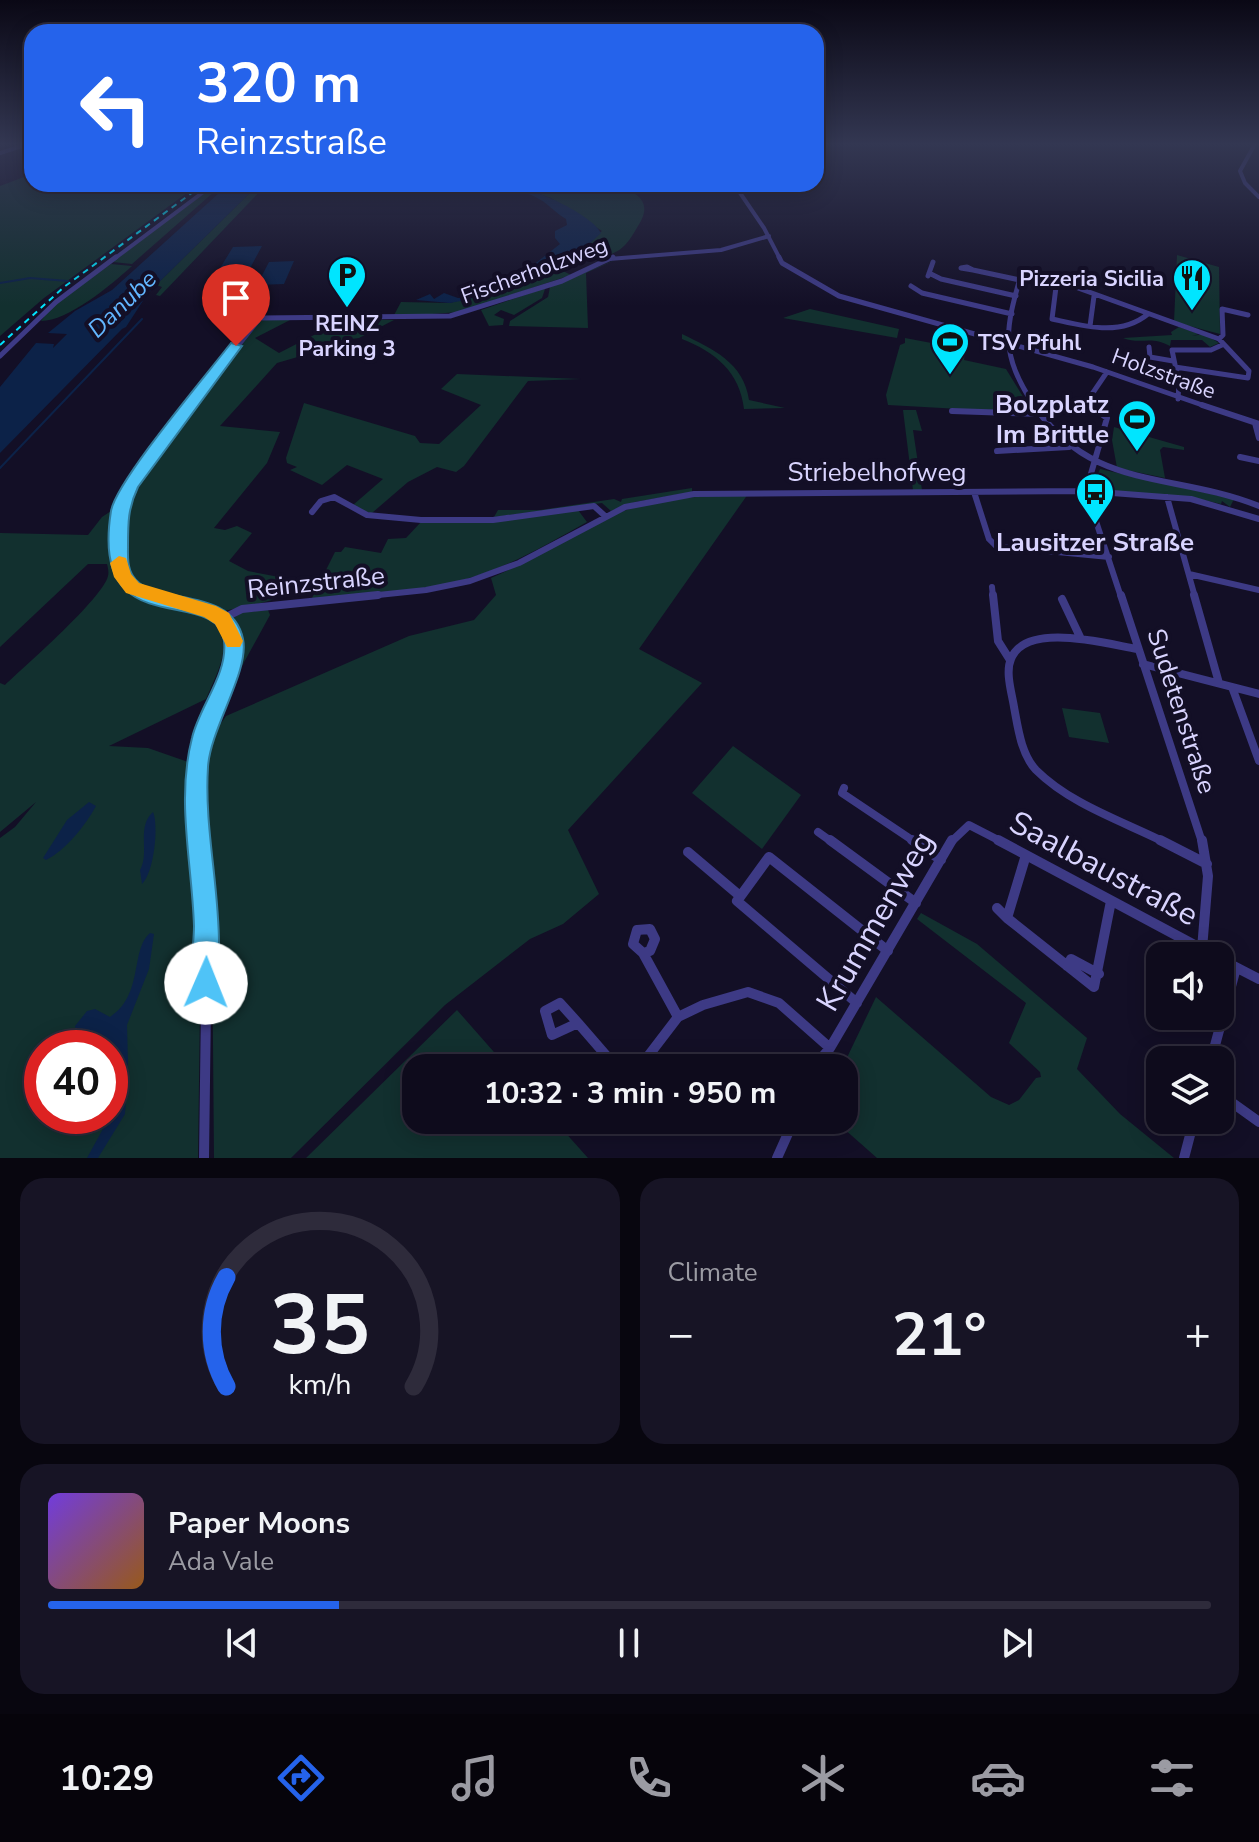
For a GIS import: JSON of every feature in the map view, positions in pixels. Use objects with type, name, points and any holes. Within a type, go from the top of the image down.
[{"type":"street","points":[[0,356],[56,302],[195,198]]},
{"type":"street","name":"Holzstraße","points":[[743,198],[786,266],[839,296],[1107,372],[1257,424]]},
{"type":"street","name":"Fischerholzweg","points":[[260,318],[450,316],[562,281],[613,257],[721,250],[769,236]]},
{"type":"street","points":[[933,262],[929,273],[941,279],[1016,296]]},
{"type":"street","points":[[1149,347],[1150,357],[1248,378],[1249,371],[1221,342],[1023,270],[1005,342],[1010,365],[1040,414],[1069,447],[1096,463],[1135,475],[1212,489],[1259,506]]},
{"type":"street","points":[[974,271],[1020,280]]},
{"type":"street","points":[[1060,282],[1056,286],[1052,319],[1090,326],[1139,324],[1148,314]]},
{"type":"street","points":[[911,287],[922,293],[957,300],[959,304],[1012,314]]},
{"type":"street","points":[[1090,326],[1094,296]]},
{"type":"street","points":[[1178,399],[1170,354],[1173,350],[1211,350],[1221,342],[1222,309],[1248,315]]},
{"type":"street","name":"Reinzstraße","points":[[260,318],[225,359],[139,474],[120,507],[119,562],[125,581],[140,592],[198,606],[222,619],[253,607],[412,591],[470,581],[519,563],[625,507],[669,497]]},
{"type":"street","points":[[1086,491],[1107,418],[1089,404],[1090,397],[1107,372]]},
{"type":"street","points":[[952,411],[1040,414]]},
{"type":"street","points":[[1257,424],[1259,438]]},
{"type":"street","points":[[997,451],[1069,447]]},
{"type":"street","points":[[1240,457],[1259,461]]},
{"type":"street","name":"Striebelhofweg","points":[[669,497],[725,493],[1086,491],[1208,502],[1259,519]]},
{"type":"street","name":"Sudetenstraße","points":[[1086,491],[1207,864],[1202,942]]},
{"type":"street","points":[[974,492],[989,539],[996,546],[1109,557]]},
{"type":"street","points":[[312,512],[321,501],[334,497],[367,515],[421,520],[493,520],[594,506],[605,516]]},
{"type":"street","points":[[1167,497],[1219,683]]},
{"type":"street","points":[[1189,574],[1259,590]]},
{"type":"street","points":[[992,587],[998,641],[1010,660],[1010,683],[1020,739],[1033,767],[1046,781],[1207,864]]},
{"type":"street","points":[[1062,599],[1081,639]]},
{"type":"street","points":[[204,1158],[207,926],[196,776],[204,733],[233,652],[234,639],[222,619]]},
{"type":"street","points":[[1010,660],[1018,649],[1034,640],[1051,636],[1137,649]]},
{"type":"street","points":[[1003,647],[1018,649]]},
{"type":"street","points":[[1143,664],[1259,694]]},
{"type":"street","points":[[1232,687],[1259,761]]},
{"type":"street","points":[[844,788],[842,793],[941,860]]},
{"type":"street","name":"Krummenweg","points":[[828,1054],[955,835],[962,827],[969,825]]},
{"type":"street","name":"Saalbaustraße","points":[[969,825],[1189,942]]},
{"type":"street","points":[[818,832],[916,903]]},
{"type":"street","points":[[688,852],[740,896]]},
{"type":"street","points":[[1007,918],[1026,855]]},
{"type":"street","points":[[857,1003],[737,901],[769,857],[888,951]]},
{"type":"street","points":[[997,908],[1067,966],[1071,959],[1076,959],[1099,974],[1111,901]]},
{"type":"street","points":[[643,953],[678,1017]]},
{"type":"street","points":[[1215,1046],[1236,968],[1259,979]]},
{"type":"street","points":[[650,1054],[678,1017],[715,1000],[748,992],[779,1003],[830,1048]]},
{"type":"street","points":[[579,1023],[605,1054]]},
{"type":"street","name":"Krummenweg","points":[[825,1054],[830,1048]]},
{"type":"street","points":[[1234,1104],[1259,1122]]},
{"type":"street","points":[[777,1158],[788,1134]]},
{"type":"street","points":[[1184,1158],[1190,1134]]},
{"type":"green space","points":[[0,198],[180,198],[44,298],[0,336]]},
{"type":"green space","points":[[197,198],[207,198],[132,264],[113,262]]},
{"type":"green space","points":[[245,198],[254,198],[160,296],[156,295],[162,287],[156,285]]},
{"type":"green space","points":[[551,198],[639,198],[644,208],[633,235],[614,253],[605,256],[580,255],[555,267],[571,275],[459,312],[393,317],[401,302],[450,303],[532,280],[602,231]]},
{"type":"green space","points":[[1177,255],[1219,267],[1220,334],[1174,322]]},
{"type":"green space","points":[[620,258],[586,273],[588,328],[509,326],[510,321],[548,297],[550,287]]},
{"type":"green space","points":[[111,264],[132,266],[76,309],[41,321],[51,307]]},
{"type":"green space","points":[[545,289],[542,298],[514,315],[501,310],[494,315],[504,319],[503,325],[489,326],[481,310]]},
{"type":"green space","points":[[810,309],[899,329],[897,338],[783,318]]},
{"type":"green space","points":[[292,319],[255,338],[279,353],[345,319],[394,320],[359,338],[327,342],[301,356],[277,363],[220,426],[280,432],[267,463],[214,528],[225,530],[237,526],[252,533],[229,561],[248,571],[279,577],[278,597],[224,611],[196,599],[177,596],[169,602],[192,609],[217,627],[223,648],[218,672],[206,699],[109,746],[148,748],[191,763],[200,1008],[198,1158],[0,1158],[0,838],[15,827],[36,802],[0,832],[0,683],[5,685],[93,600],[108,573],[107,564],[88,564],[0,647],[0,533],[88,535],[102,517],[123,503],[258,322]]},
{"type":"green space","points":[[1179,327],[1199,334],[1192,336],[1204,334],[1219,343],[1210,347],[1202,340],[1171,340],[1170,346],[1157,341],[1123,338],[1172,335],[1171,332]]},
{"type":"green space","points":[[682,334],[716,352],[734,367],[746,387],[749,400],[785,408],[744,409],[737,384],[724,365],[705,350],[682,339]]},
{"type":"green space","name":"TSV Pfuhl","points":[[905,338],[958,348],[965,352],[964,360],[1006,369],[1033,413],[888,405],[886,395],[900,345],[905,343]]},
{"type":"green space","points":[[457,374],[581,379],[528,381],[464,466],[456,472],[437,467],[408,482],[372,513],[353,505],[383,479],[347,465],[322,485],[290,470],[297,467],[287,463],[286,458],[304,403],[415,436],[420,443],[439,444],[481,405],[441,389]]},
{"type":"green space","points":[[903,410],[916,410],[922,431],[913,430],[922,490],[913,490]]},
{"type":"green space","points":[[1114,427],[1184,447],[1184,450],[1163,447],[1160,450],[1165,478],[1117,468],[1112,440]]},
{"type":"green space","points":[[1100,469],[1234,499],[1230,507],[1222,501],[1221,504],[1191,497],[1094,490],[1092,487]]},
{"type":"green space","points":[[692,488],[692,492],[635,502],[611,511],[602,503],[494,517],[498,510],[540,510],[614,499],[621,502],[622,499]]},
{"type":"green space","points":[[748,494],[639,649],[702,683],[568,830],[599,894],[563,924],[530,939],[445,1005],[291,1158],[214,1158],[212,931],[202,778],[208,742],[226,716],[409,636],[474,620],[496,595],[491,578],[613,515],[663,501]]},
{"type":"green space","points":[[578,510],[587,522],[491,571],[456,582],[416,589],[311,600],[335,552],[341,552],[345,547],[381,553],[388,539],[406,538],[421,522],[481,523]]},
{"type":"green space","points":[[268,610],[270,615],[236,677],[231,674],[239,643],[232,619],[242,612]]},
{"type":"green space","points":[[1062,708],[1100,713],[1109,743],[1069,737]]},
{"type":"green space","points":[[733,746],[801,795],[762,849],[692,793]]},
{"type":"green space","points":[[921,913],[977,944],[1087,1038],[1077,1069],[1120,1114],[1174,1158],[877,1158],[850,1134],[858,1134],[858,1054],[849,1054],[876,997],[991,1097],[1009,1105],[1019,1100],[1036,1078],[1041,1077],[1040,1072],[1009,1043],[1026,1003],[917,919]]},
{"type":"green space","points":[[457,1010],[496,1054],[412,1054]]},
{"type":"green space","points":[[402,1064],[402,1134],[567,1134],[588,1158],[306,1158]]},
{"type":"water","name":"Danube","points":[[214,198],[245,198],[148,293],[126,327],[0,453],[0,387],[36,343],[54,344],[53,348],[67,334],[48,333],[75,311],[112,290]]},
{"type":"water","points":[[537,198],[548,198],[563,204],[587,219],[601,233],[583,250],[532,280],[450,303],[416,300],[430,294],[434,299],[444,293],[458,298],[469,297],[472,292],[494,287],[495,283],[505,285],[502,280],[513,281],[515,277],[525,277],[522,271],[534,270],[532,266],[560,244],[555,238],[555,231],[567,225],[566,219]]},
{"type":"water","points":[[262,246],[248,272],[217,273],[233,247]]},
{"type":"water","points":[[294,261],[284,284],[257,285],[269,262]]},
{"type":"water","points":[[89,802],[96,806],[81,829],[61,850],[46,860],[43,858],[67,820]]},
{"type":"water","points":[[153,812],[156,827],[154,849],[150,870],[142,884],[140,870],[144,856],[145,825]]},
{"type":"water","points":[[150,933],[154,934],[149,969],[127,1030],[76,1030],[75,1026],[87,1011],[95,1009],[110,1017],[121,1008],[128,997],[144,941]]},
{"type":"water","points":[[100,1134],[113,1134],[98,1158],[87,1158]]},
{"type":"waterway","points":[[0,283],[30,278],[68,281]]},
{"type":"waterway","name":"Danube","points":[[0,468],[142,319]]},
{"type":"railway","points":[[0,345],[64,287],[185,198]]},
{"type":"slow traffic","points":[[119,563],[125,581],[133,588],[210,611],[231,630],[234,641]]},
{"type":"place","name":"REINZ Parking 3","points":[[347,309]]},
{"type":"place","name":"Pizzeria Sicilia","points":[[1192,312]]},
{"type":"place","name":"TSV Pfuhl","points":[[950,376]]},
{"type":"place","name":"Bolzplatz Im Brittle","points":[[1137,453]]},
{"type":"place","name":"Lausitzer Straße","points":[[1095,526]]},
{"type":"route","points":[[206,983],[207,926],[196,799],[197,764],[204,733],[230,667],[234,639],[222,619],[210,611],[140,592],[125,581],[119,562],[119,517],[120,507],[131,485],[236,346]]}]
